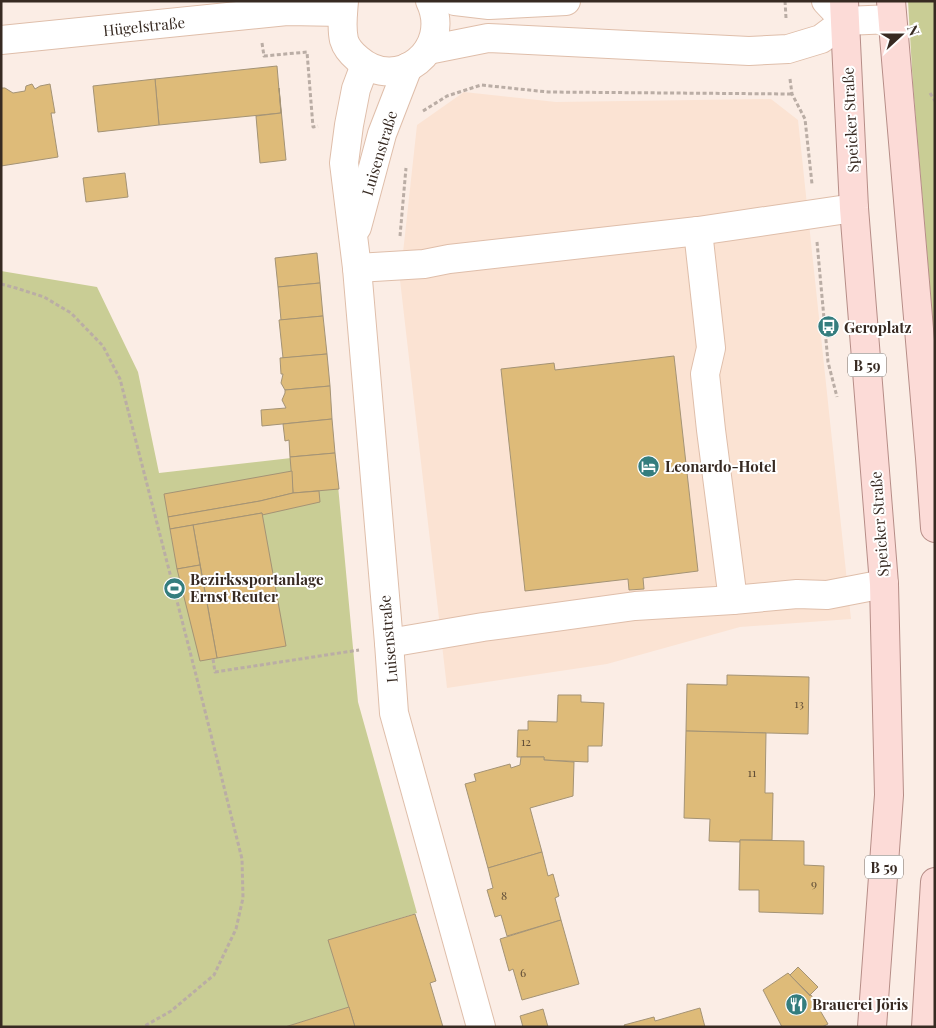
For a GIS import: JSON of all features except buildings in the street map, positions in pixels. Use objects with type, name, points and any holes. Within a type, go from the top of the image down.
[{"type":"main road","points":[[891,10],[935,528]]},
{"type":"main road","name":"Speicker Straße","points":[[845,11],[854,208],[884,584],[889,795],[872,1027]]},
{"type":"main road","points":[[926,1027],[935,882]]},
{"type":"street","points":[[345,5],[342,27],[345,42],[353,54],[365,65],[379,70],[394,71],[408,67],[419,60],[428,50],[434,38],[436,24],[430,1]]},
{"type":"street","points":[[455,1],[489,5],[566,1]]},
{"type":"street","points":[[826,1],[845,11],[891,10]]},
{"type":"street","name":"Hügelstraße","points":[[1,40],[345,5]]},
{"type":"street","points":[[428,50],[488,38],[748,51],[788,49],[820,39],[845,11]]},
{"type":"street","name":"Luisenstraße","points":[[365,65],[356,89],[344,163],[357,268],[394,713],[481,1027]]},
{"type":"street","name":"Luisenstraße","points":[[353,241],[382,134],[408,67]]},
{"type":"street","points":[[357,268],[424,264],[449,258],[698,231],[854,208]]},
{"type":"street","points":[[698,231],[711,348],[705,374],[710,430],[733,600]]},
{"type":"street","points":[[389,643],[635,606],[797,594],[827,595],[884,584]]},
{"type":"path","points":[[259,14],[264,56],[306,52],[313,126],[349,125]]},
{"type":"path","points":[[788,49],[792,94],[806,119],[828,362],[838,400]]},
{"type":"path","points":[[419,114],[448,96],[481,85],[548,92],[792,94]]},
{"type":"path","points":[[398,266],[406,165]]},
{"type":"path","points":[[1,284],[44,297],[70,313],[103,346],[120,379],[242,859],[243,898],[236,929],[214,975],[171,1011],[143,1027]]},
{"type":"path","points":[[213,659],[215,672],[348,652]]},
{"type":"shaded area","points":[[464,92],[556,102],[771,99],[798,120],[851,619],[740,627],[607,664],[447,688],[400,280],[417,125]]},
{"type":"green space","points":[[908,1],[935,1],[935,347],[913,86]]},
{"type":"green space","name":"Bezirkssportanlage Ernst Reuter","points":[[1,271],[97,287],[138,372],[159,473],[335,453],[358,702],[417,913],[329,940],[349,1007],[285,1027],[1,1027]]},
{"type":"place","name":"Geroplatz","points":[[828,327]]},
{"type":"place","name":"Leonardo-Hotel","points":[[649,466]]},
{"type":"place","name":"Bezirkssportanlage Ernst Reuter","points":[[174,588]]},
{"type":"place","name":"Brauerei Jöris","points":[[796,1004]]}]
